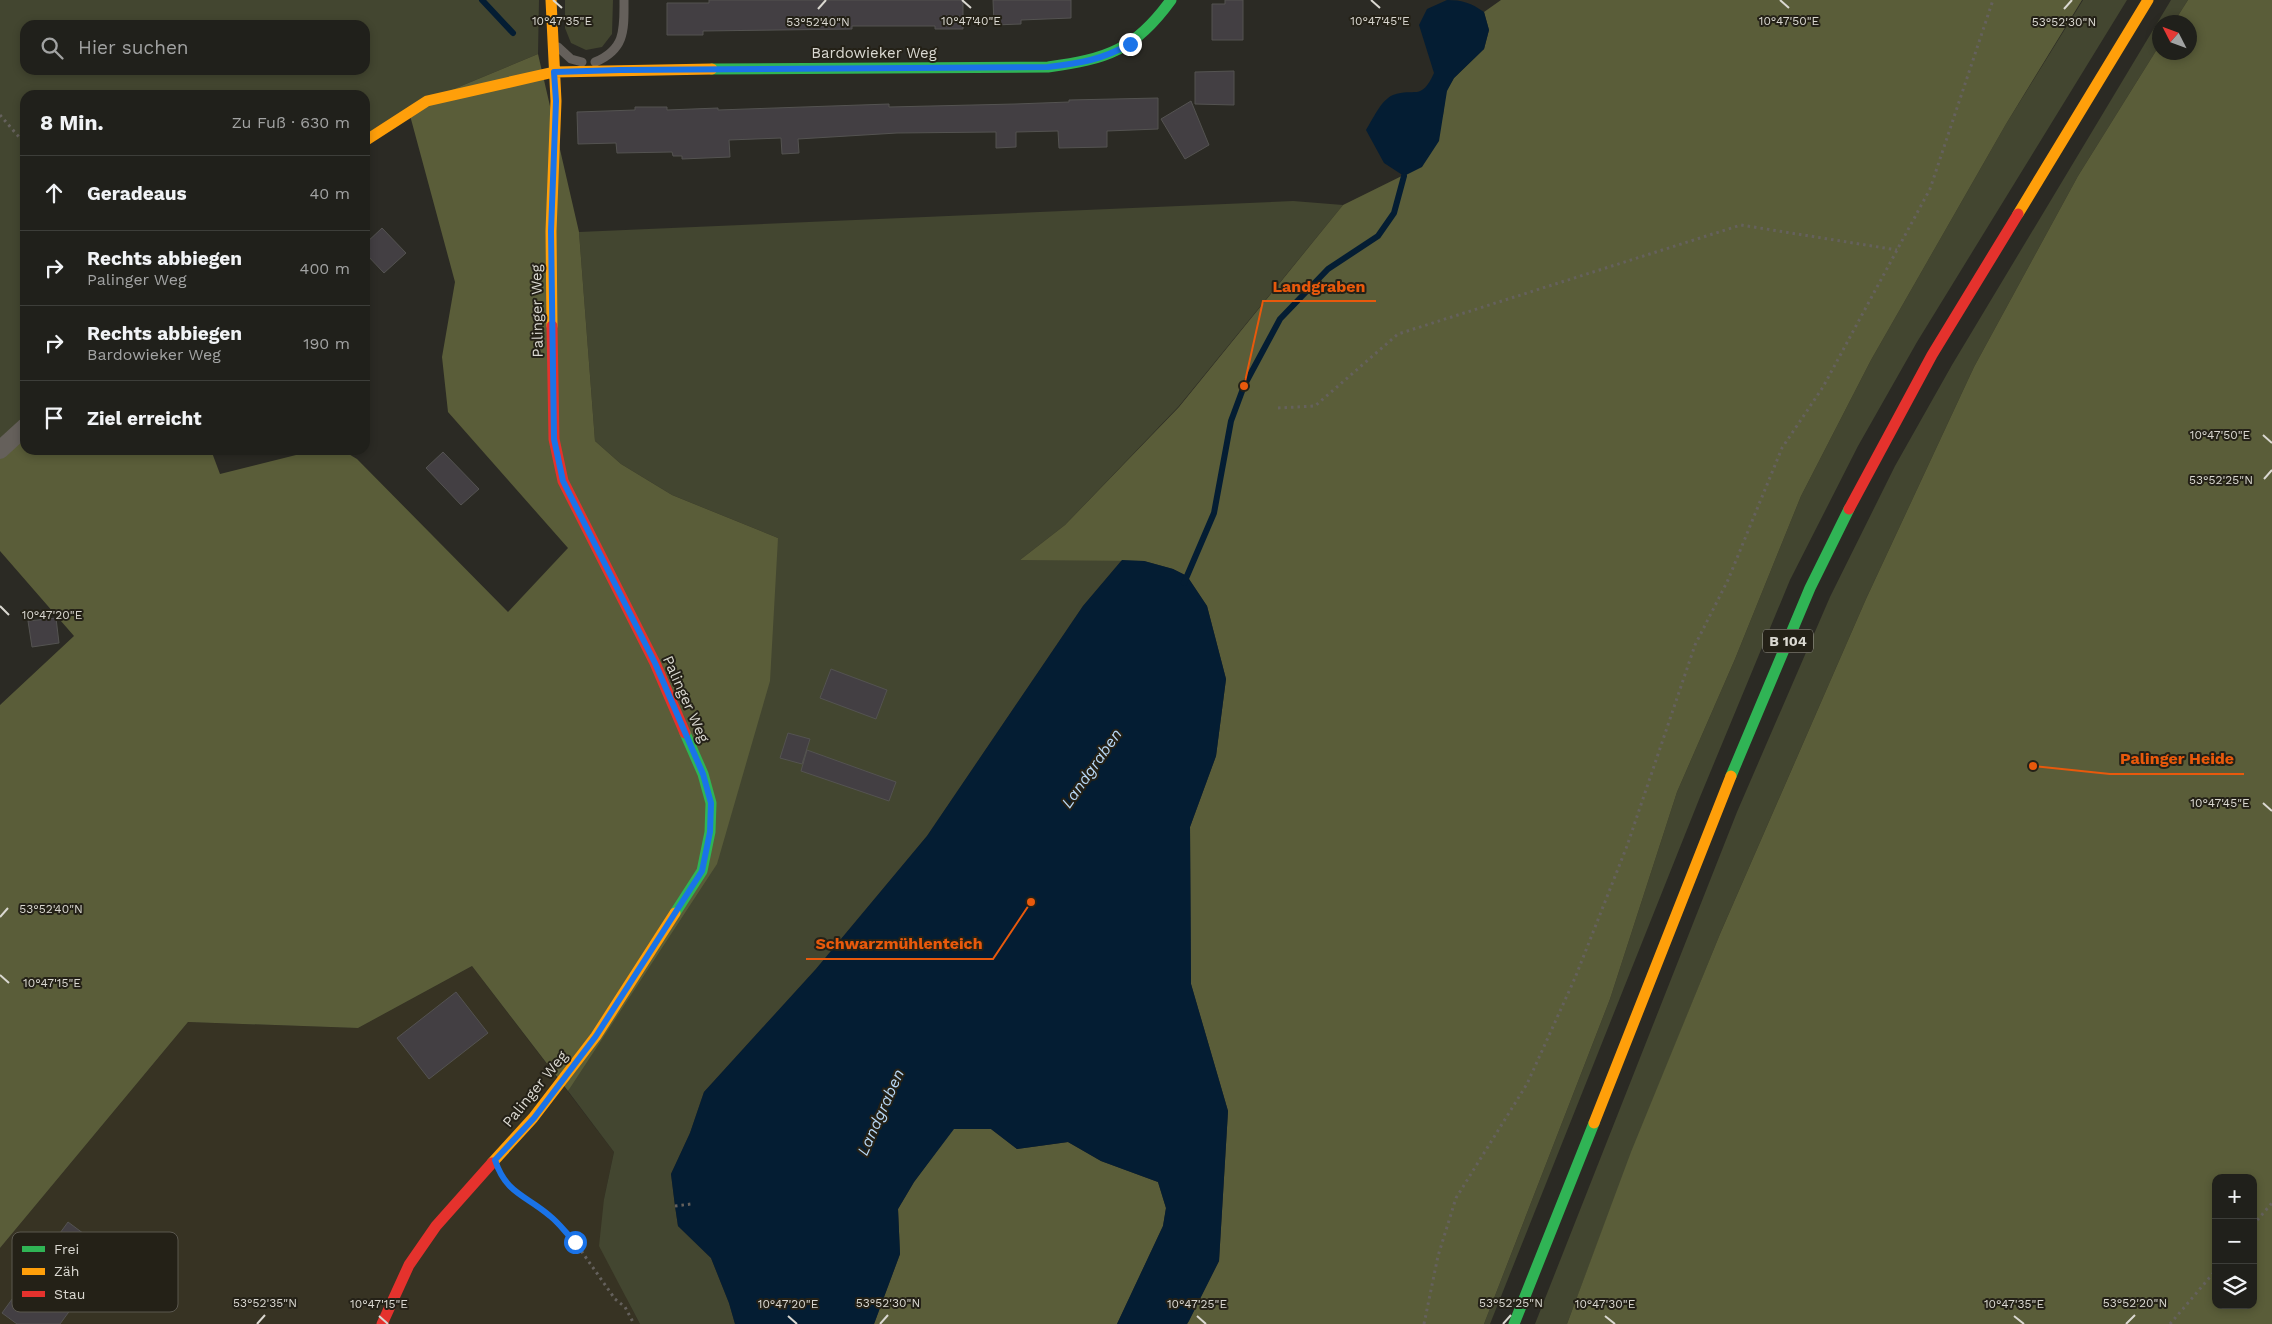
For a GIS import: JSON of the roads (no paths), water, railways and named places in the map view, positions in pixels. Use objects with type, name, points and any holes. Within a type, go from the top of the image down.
[{"type":"street","name":"Palinger Weg","points":[[382,1324],[409,1265],[436,1226],[534,1118],[596,1036],[702,871],[710,832],[711,803],[703,774],[655,663],[563,481],[554,439],[551,231],[556,101],[550,0]]},
{"type":"street","name":"Bardowieker Weg","points":[[370,138],[427,101],[554,72],[1048,67],[1080,63],[1108,56],[1130,44],[1149,30],[1171,0]]},
{"type":"street","name":"B 104","points":[[1514,1324],[1743,746],[1822,563],[1851,504],[1932,355],[2148,0]]},
{"type":"street","points":[[0,450],[20,432]]},
{"type":"lane","points":[[551,28],[554,41],[561,51],[571,59],[595,62],[607,57],[616,48],[622,37],[624,0]]},
{"type":"water","points":[[1447,0],[1467,3],[1484,12],[1489,30],[1484,49],[1454,78],[1447,91],[1439,141],[1422,167],[1404,176],[1384,163],[1366,130],[1378,110],[1389,97],[1401,93],[1421,91],[1429,82],[1434,73],[1419,25],[1427,9]]},
{"type":"water","points":[[1122,560],[1144,561],[1173,569],[1187,576],[1207,606],[1226,679],[1216,756],[1190,827],[1191,984],[1228,1111],[1219,1261],[1189,1321],[1187,1324],[1117,1324],[1163,1226],[1166,1208],[1158,1182],[1101,1161],[1068,1142],[1017,1149],[991,1129],[954,1129],[914,1182],[898,1209],[900,1254],[874,1324],[735,1324],[729,1303],[711,1258],[678,1226],[675,1206],[671,1174],[690,1133],[704,1092],[816,969],[927,836],[1083,606]]},
{"type":"waterway","points":[[482,0],[513,33]]},
{"type":"waterway","name":"Landgraben","points":[[1184,583],[1214,513],[1231,421],[1244,386],[1280,319],[1328,269],[1378,236],[1394,213],[1404,176]]},
{"type":"place","name":"Landgraben","points":[[1244,386]]},
{"type":"place","name":"Palinger Heide","points":[[2033,766]]},
{"type":"place","name":"Schwarzmühlenteich","points":[[1031,902]]}]
